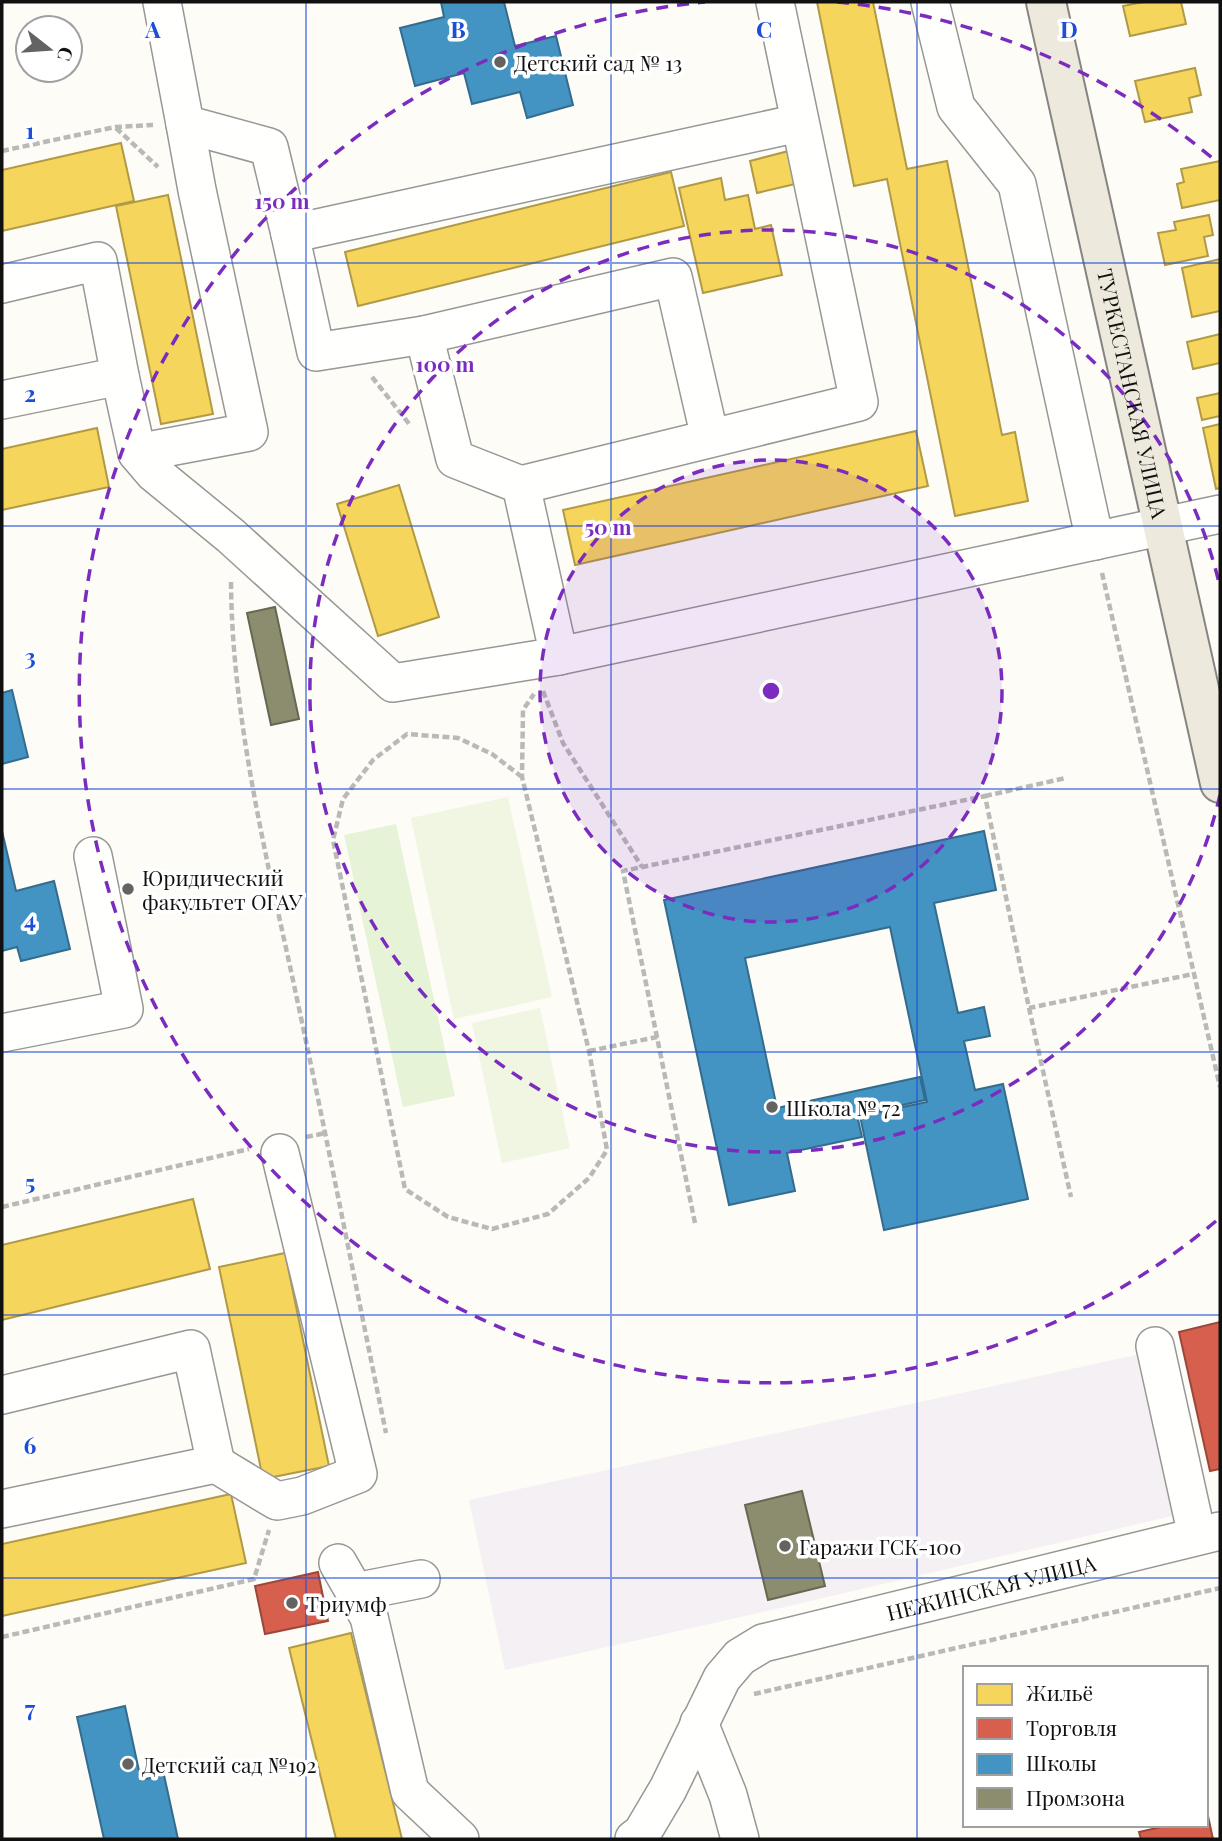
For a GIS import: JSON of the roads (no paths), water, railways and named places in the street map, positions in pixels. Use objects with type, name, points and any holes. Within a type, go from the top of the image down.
[{"type":"main road","name":"ТУРКЕСТАНСКАЯ УЛИЦА","points":[[1046,2],[1220,783]]},
{"type":"street","points":[[137,453],[249,432],[197,191],[162,2]]},
{"type":"street","points":[[424,335],[455,459],[521,485],[859,402],[775,2]]},
{"type":"street","points":[[930,2],[956,107],[1017,184],[1095,541]]},
{"type":"street","points":[[290,234],[799,123]]},
{"type":"street","points":[[185,124],[269,147],[316,352],[424,335],[673,277],[710,438]]},
{"type":"street","points":[[2,284],[98,261],[137,453],[154,473],[231,536],[393,683],[559,656],[1220,514]]},
{"type":"street","points":[[2,400],[120,376]]},
{"type":"street","points":[[521,485],[559,656]]},
{"type":"street","points":[[2,1033],[124,1009],[93,856]]},
{"type":"street","points":[[2,1509],[216,1464],[278,1501],[302,1496],[358,1474],[278,1146]]},
{"type":"street","points":[[1156,1346],[1209,1533]]},
{"type":"street","points":[[2,1395],[191,1349],[216,1464]]},
{"type":"street","name":"НЕЖИНСКАЯ УЛИЦА","points":[[699,1723],[722,1678],[740,1657],[763,1643],[1209,1533]]},
{"type":"street","points":[[421,1579],[346,1577],[369,1617],[410,1792],[460,1839]]},
{"type":"street","points":[[634,1839],[642,1833],[668,1789],[699,1723]]},
{"type":"street","points":[[699,1723],[728,1795],[740,1839]]},
{"type":"place","name":"Детский сад № 13","points":[[500,62]]},
{"type":"place","name":"Юридический факультет ОГАУ","points":[[128,889]]},
{"type":"place","name":"Школа № 72","points":[[772,1107]]},
{"type":"place","name":"Гаражи ГСК-100","points":[[785,1546]]},
{"type":"place","name":"Триумф","points":[[292,1603]]},
{"type":"place","name":"Детский сад №192","points":[[128,1764]]}]
